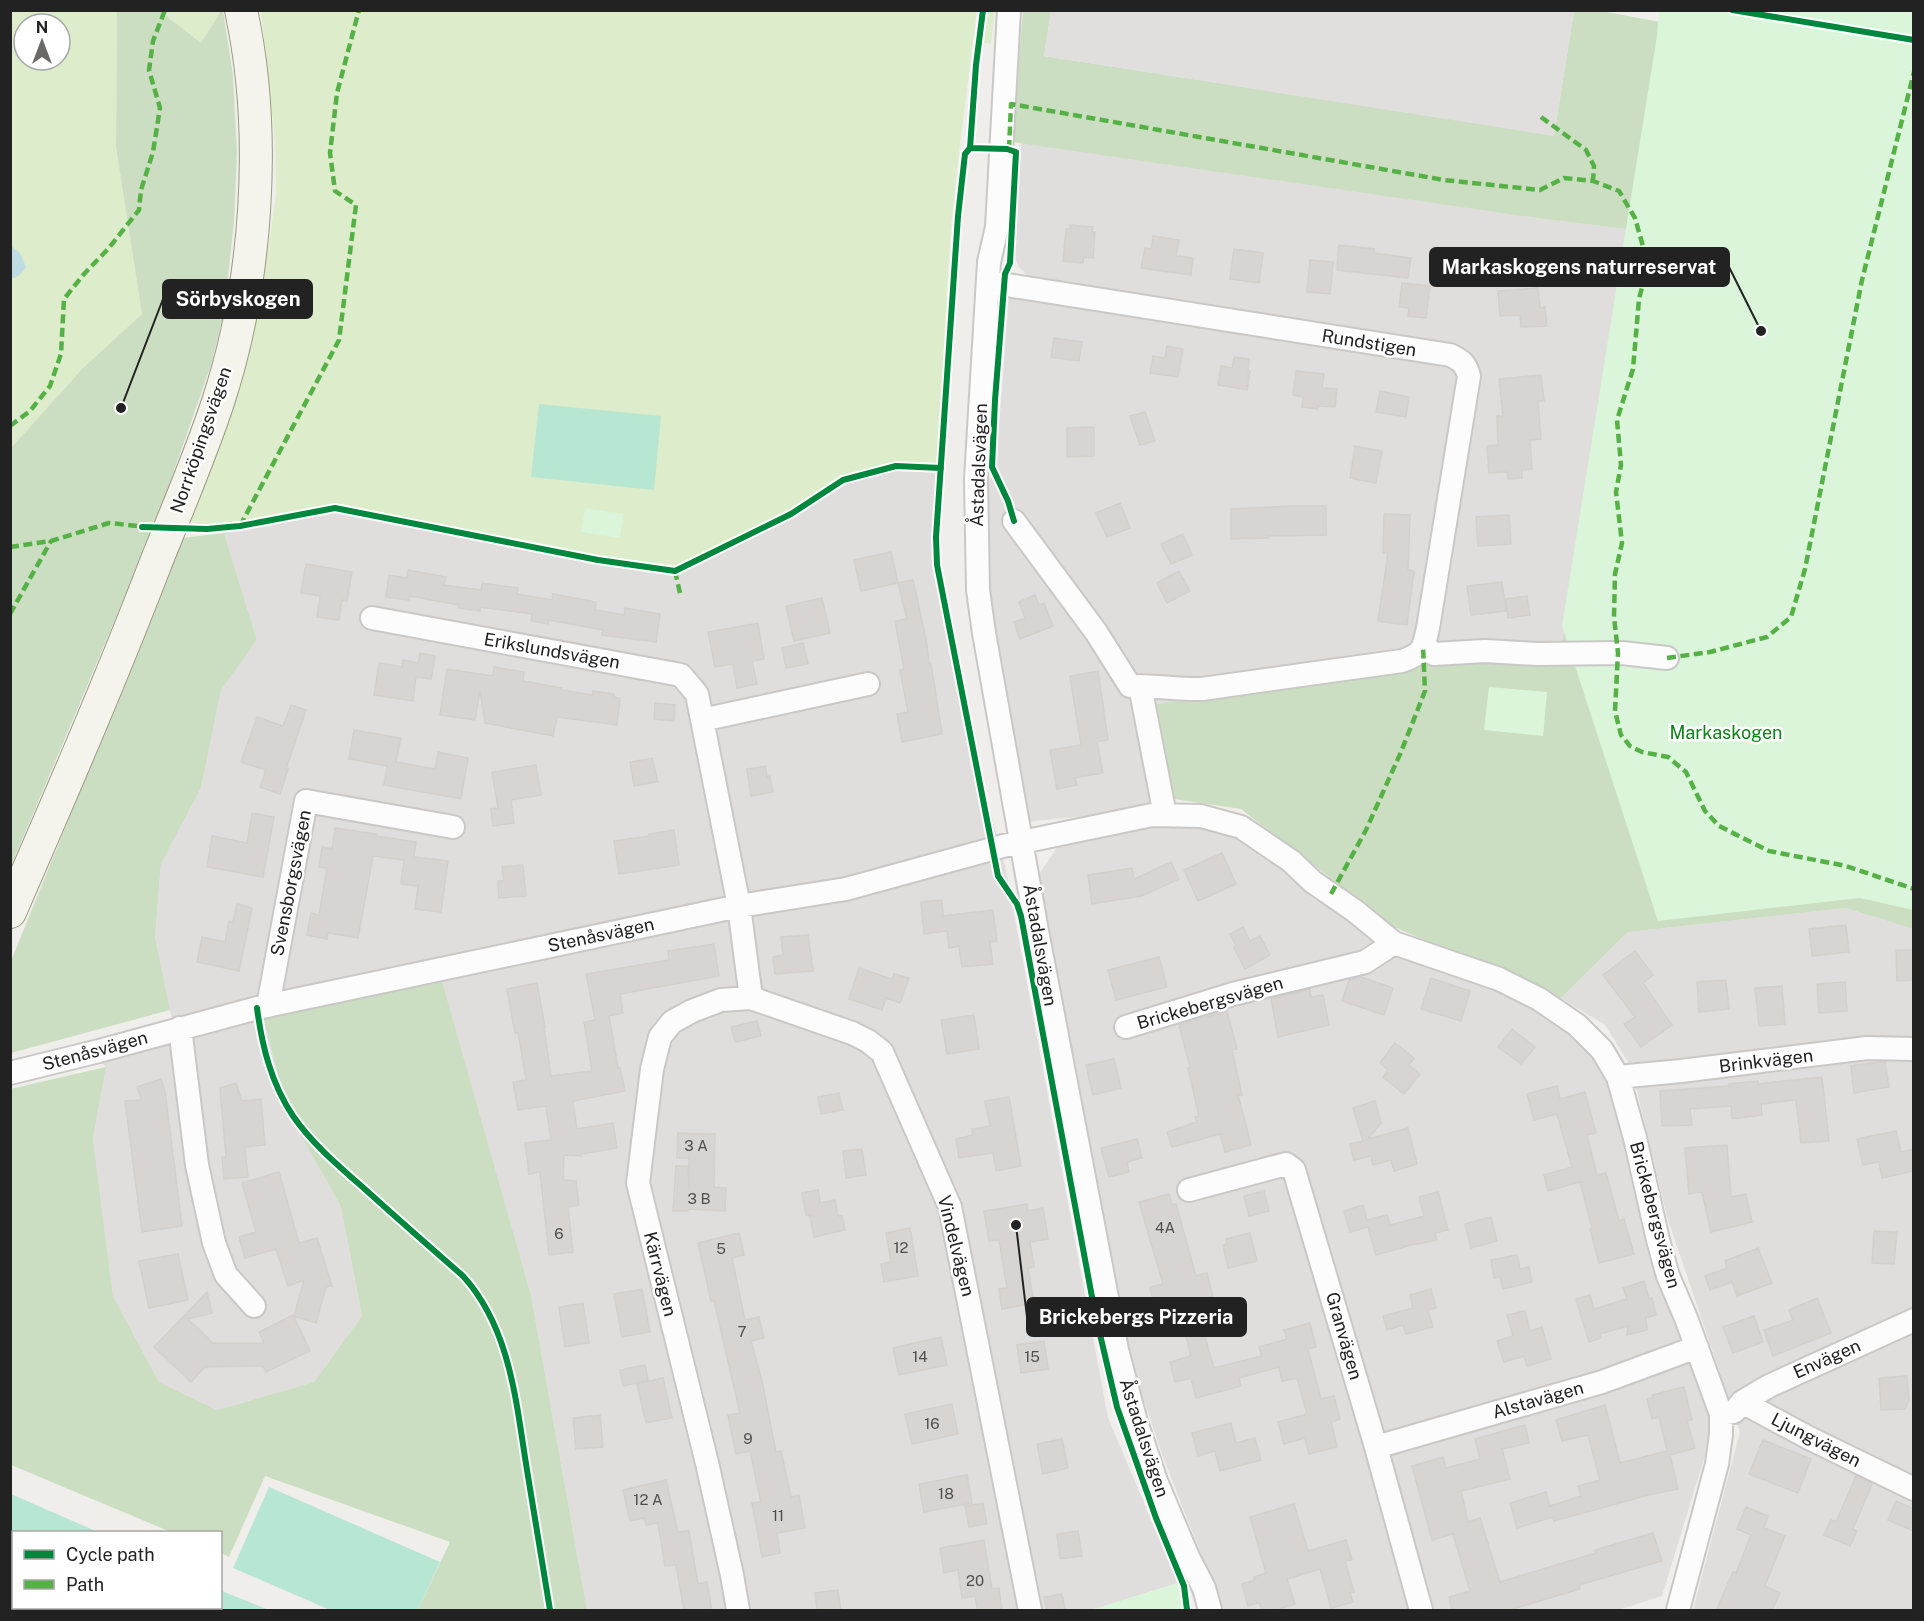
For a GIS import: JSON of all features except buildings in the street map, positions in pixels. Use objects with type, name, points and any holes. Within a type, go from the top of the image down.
[{"type":"main road","name":"Norrköpingsvägen","points":[[10,912],[117,664],[217,405],[235,341],[251,249],[255,178],[254,107],[241,10]]},
{"type":"street","name":"Åstadalsvägen","points":[[1007,10],[997,227],[988,272],[976,479],[978,590],[1037,931],[1117,1350],[1136,1422],[1156,1481],[1188,1557],[1204,1588],[1210,1611]]},
{"type":"street","name":"Rundstigen","points":[[988,272],[1450,355],[1460,359],[1466,365],[1469,375],[1439,569],[1423,646]]},
{"type":"street","points":[[1014,522],[1096,632],[1130,686],[1183,690],[1307,674],[1402,661],[1417,655],[1423,646],[1434,654],[1485,651],[1537,654],[1622,653],[1668,658]]},
{"type":"street","name":"Erikslundsvägen","points":[[372,618],[681,675],[697,694],[739,906]]},
{"type":"street","points":[[702,720],[868,684]]},
{"type":"street","points":[[1140,686],[1165,815]]},
{"type":"street","name":"Svensborgsvägen","points":[[268,1006],[306,801],[453,827]]},
{"type":"street","name":"Brickebergsvägen","points":[[1022,842],[1152,815],[1201,816],[1241,826],[1394,942],[1499,979],[1539,999],[1577,1025],[1602,1050],[1618,1077],[1668,1276],[1722,1414],[1722,1434],[1717,1464],[1678,1611]]},
{"type":"street","name":"Stenåsvägen","points":[[10,1072],[268,1006],[739,906],[846,889],[1022,842]]},
{"type":"street","points":[[739,906],[751,998]]},
{"type":"street","name":"Brickebergsvägen","points":[[1126,1028],[1233,994],[1365,962],[1394,942]]},
{"type":"street","name":"Kärrvägen","points":[[738,1611],[707,1463],[638,1183],[652,1069],[660,1037],[672,1022],[692,1011],[721,1000],[751,998]]},
{"type":"street","name":"Vindelvägen","points":[[751,998],[852,1033],[868,1041],[882,1052],[905,1102],[950,1207],[1030,1611]]},
{"type":"street","points":[[180,1028],[197,1166],[214,1243],[226,1275],[254,1306]]},
{"type":"street","name":"Brinkvägen","points":[[1618,1077],[1867,1048],[1914,1049]]},
{"type":"street","name":"Granvägen","points":[[1189,1190],[1286,1164],[1294,1170],[1376,1447],[1420,1611]]},
{"type":"street","name":"Envägen","points":[[1742,1402],[1769,1386],[1914,1320]]},
{"type":"street","name":"Alstavägen","points":[[1376,1447],[1602,1382],[1697,1347]]},
{"type":"street","points":[[1722,1414],[1734,1412],[1742,1402]]},
{"type":"street","name":"Ljungvägen","points":[[1742,1402],[1809,1438],[1914,1489]]},
{"type":"shaded area","points":[[1051,10],[1574,11],[1554,136],[1044,56]]},
{"type":"shaded area","points":[[1021,142],[1626,229],[1581,562],[1562,644],[1151,706],[1174,799],[1125,812],[1025,822],[1003,666],[991,607],[987,556],[988,483],[996,466],[1009,295],[1022,295],[1029,277],[1019,267],[1013,253]]},
{"type":"shaded area","points":[[896,466],[942,468],[936,550],[979,772],[1005,865],[1108,1418],[1178,1583],[1091,1610],[587,1610],[531,1295],[440,975],[286,1108],[341,1207],[362,1316],[314,1382],[217,1410],[159,1382],[113,1296],[93,1139],[106,1067],[87,1048],[172,1021],[155,937],[161,864],[201,788],[221,690],[257,640],[224,533],[207,529],[240,526],[335,508],[598,560],[675,571],[791,514],[843,480]]},
{"type":"shaded area","points":[[1164,822],[1209,823],[1255,843],[1312,898],[1405,956],[1496,988],[1570,1027],[1608,1067],[1714,1426],[1662,1596],[1618,1610],[1223,1610],[1163,1457],[1134,1371],[1117,1294],[1039,874],[1058,846]]},
{"type":"shaded area","points":[[1846,908],[1913,929],[1913,1610],[1693,1610],[1740,1432],[1667,1217],[1631,1067],[1605,1025],[1561,998],[1628,932]]},
{"type":"green space","points":[[11,11],[117,11],[116,147],[142,314],[83,368],[11,448]]},
{"type":"green space","points":[[117,11],[160,11],[201,43],[223,11],[233,75],[237,152],[234,222],[224,313],[211,365],[164,499],[11,866],[11,448],[83,368],[142,314],[116,147]]},
{"type":"green space","points":[[160,11],[221,11],[201,43]]},
{"type":"green space","points":[[261,11],[977,11],[951,227],[937,468],[896,466],[843,480],[791,514],[675,571],[598,560],[335,508],[240,526],[207,529],[190,521],[260,304],[276,195],[275,141]]},
{"type":"green space","points":[[988,11],[995,11],[991,44],[984,43]]},
{"type":"green space","name":"Markaskogen","points":[[1023,11],[1051,11],[1044,56],[1554,135],[1574,11],[1601,11],[1913,69],[1913,929],[1846,908],[1628,932],[1561,998],[1394,927],[1241,809],[1174,799],[1151,705],[1562,643],[1581,562],[1626,229],[1012,142]]},
{"type":"green space","points":[[1659,11],[1913,11],[1913,910],[1860,898],[1658,921],[1562,626],[1657,36]]},
{"type":"green space","points":[[539,404],[661,416],[654,490],[531,477]]},
{"type":"green space","points":[[585,508],[624,514],[620,538],[581,532]]},
{"type":"green space","points":[[224,533],[257,640],[221,690],[201,788],[161,864],[155,937],[170,1010],[11,1053],[11,961],[183,538]]},
{"type":"green space","points":[[1489,687],[1547,692],[1543,736],[1484,730]]},
{"type":"green space","points":[[440,974],[531,1295],[587,1610],[418,1610],[450,1542],[265,1476],[229,1557],[222,1554],[222,1531],[169,1531],[11,1465],[10,1089],[106,1067],[93,1139],[113,1296],[159,1382],[217,1410],[314,1382],[362,1316],[341,1207],[286,1108],[263,1014]]},
{"type":"green space","points":[[269,1487],[440,1562],[418,1610],[330,1610],[233,1568]]},
{"type":"green space","points":[[11,1494],[96,1531],[12,1531],[12,1609],[158,1609],[158,1610],[11,1610]]},
{"type":"green space","points":[[1178,1583],[1192,1610],[1091,1610]]},
{"type":"green space","points":[[222,1591],[269,1610],[214,1610],[222,1609]]},
{"type":"water","points":[[10,245],[20,253],[26,267],[14,278],[11,278]]},
{"type":"marked path","points":[[10,426],[30,411],[50,386],[61,354],[64,299],[139,210],[141,190],[153,152],[160,108],[149,70],[153,41],[165,10]]},
{"type":"marked path","points":[[240,526],[339,340],[356,205],[335,191],[330,153],[337,93],[359,10]]},
{"type":"marked path","points":[[1667,658],[1710,652],[1767,637],[1791,617],[1805,569],[1862,280],[1914,72]]},
{"type":"marked path","points":[[1009,149],[1011,104],[1444,180],[1540,190],[1564,178],[1593,181],[1619,191],[1635,218],[1648,264],[1639,299],[1633,369],[1617,420],[1621,465],[1616,492],[1622,543],[1615,574],[1614,617],[1618,653],[1615,711],[1621,735],[1630,746],[1642,752],[1668,757],[1686,772],[1705,811],[1719,826],[1769,851],[1846,866],[1914,889]]},
{"type":"marked path","points":[[1541,117],[1586,150],[1594,166],[1593,181]]},
{"type":"marked path","points":[[10,547],[51,541],[109,523],[148,527]]},
{"type":"marked path","points":[[10,614],[51,541]]},
{"type":"marked path","points":[[675,571],[680,593]]},
{"type":"marked path","points":[[1331,894],[1366,830],[1425,691],[1423,646]]},
{"type":"cycle path","points":[[983,10],[976,65],[970,148],[965,154],[958,216],[936,537],[937,565],[998,876],[1017,904],[1021,916],[1095,1313],[1117,1407],[1156,1518],[1184,1586],[1187,1610]]},
{"type":"cycle path","points":[[1732,10],[1914,40]]},
{"type":"cycle path","points":[[970,148],[1007,149],[1016,152],[1010,263],[1005,274],[992,467],[1008,501],[1014,521]]},
{"type":"cycle path","points":[[142,527],[207,529],[240,526],[335,508],[598,560],[675,571],[791,514],[843,480],[896,466],[941,468]]},
{"type":"cycle path","points":[[257,1008],[273,1077],[285,1103],[301,1127],[337,1165],[463,1276],[492,1319],[515,1393],[550,1610]]},
{"type":"place","name":"Markaskogens naturreservat","points":[[1761,331]]},
{"type":"place","name":"Sörbyskogen","points":[[121,408]]},
{"type":"place","name":"Brickebergs Pizzeria","points":[[1016,1225]]}]
